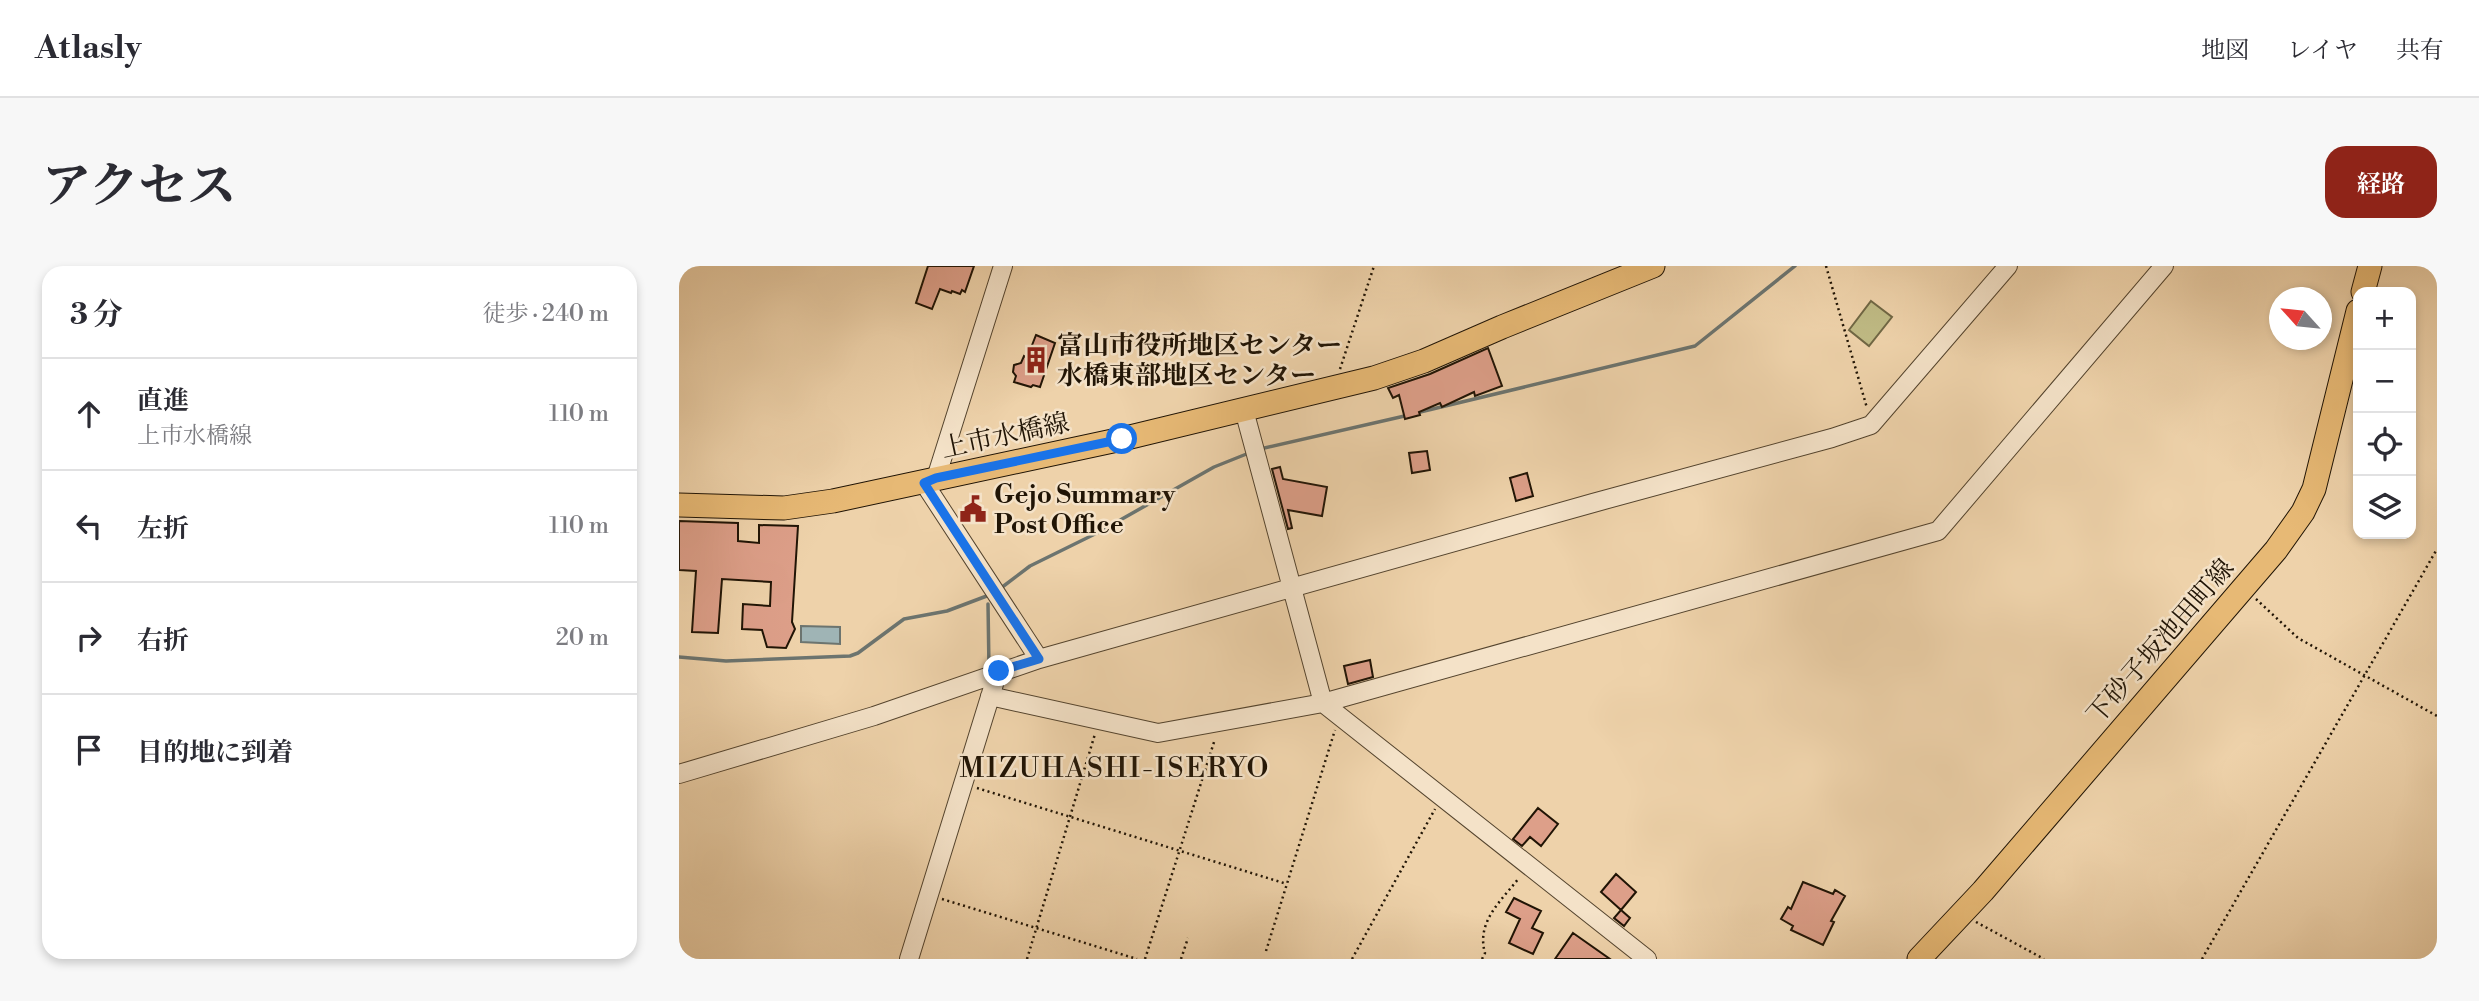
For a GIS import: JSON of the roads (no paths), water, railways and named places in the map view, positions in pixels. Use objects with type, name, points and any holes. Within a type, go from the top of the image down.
[{"type":"main road","name":"上市水橋線","points":[[679,505],[784,508],[833,501],[1122,439],[1333,389],[1425,361],[1653,266]]},
{"type":"main road","points":[[2364,287],[2370,266]]},
{"type":"main road","name":"下砂子坂池田町線","points":[[1919,959],[1962,914],[2276,550],[2303,512],[2314,489],[2353,331]]},
{"type":"street","points":[[1003,266],[930,480],[1039,659]]},
{"type":"street","points":[[679,774],[922,701],[999,671],[1039,659],[1871,425],[2008,266]]},
{"type":"street","points":[[990,696],[1158,733],[1323,703],[1938,531],[2164,266]]},
{"type":"street","points":[[1244,410],[1323,703],[1647,959]]},
{"type":"street","points":[[909,959],[999,671]]},
{"type":"waterway","points":[[1416,413],[1695,346],[1795,266]]},
{"type":"waterway","points":[[1260,449],[1409,415]]},
{"type":"waterway","points":[[1001,588],[1030,566],[1099,532],[1214,467],[1249,453]]},
{"type":"waterway","points":[[679,657],[726,661],[850,656],[904,619],[947,611],[992,594]]},
{"type":"waterway","points":[[988,604],[989,669]]},
{"type":"place","name":"富山市役所地区センター 水橋東部地区センター","points":[[1036,360]]},
{"type":"place","name":"Gejo Summary Post Office","points":[[973,509]]},
{"type":"district","name":"MIZUHASHI-ISERYO","points":[[1115,767]]}]
